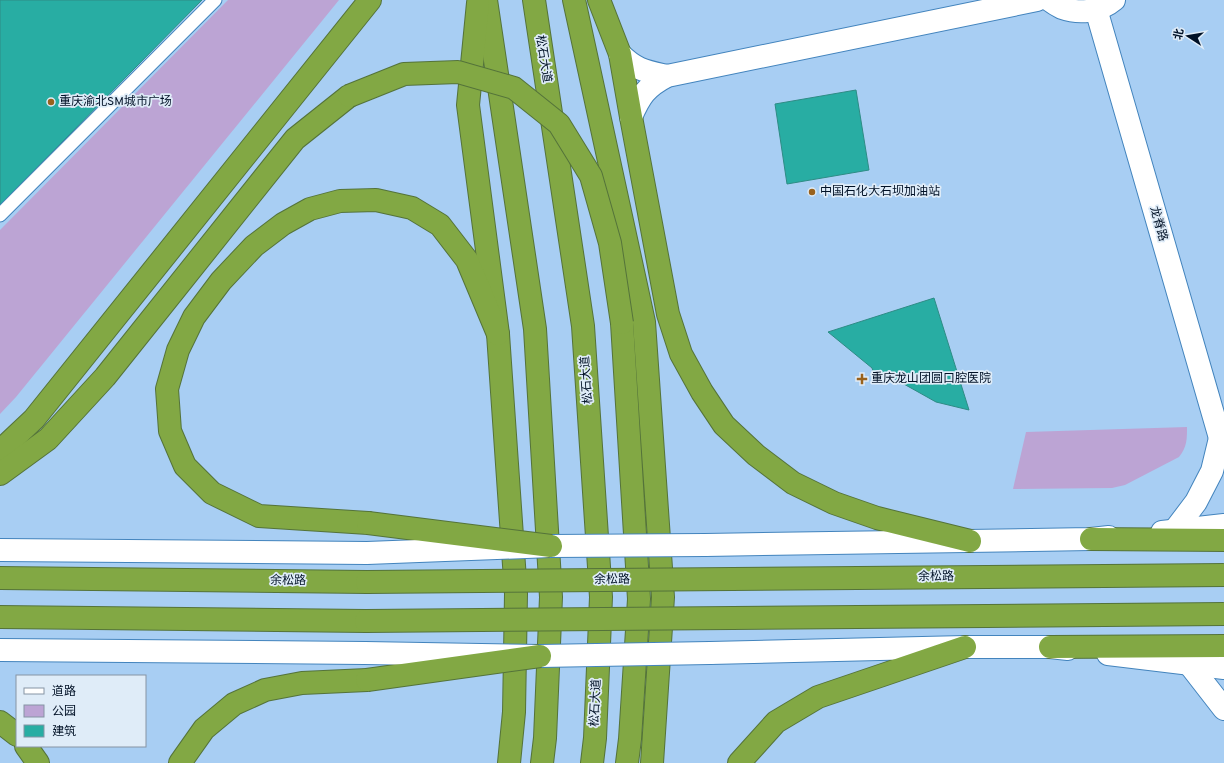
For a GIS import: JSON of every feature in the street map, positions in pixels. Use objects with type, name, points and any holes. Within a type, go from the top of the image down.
[{"type":"highway","points":[[0,451],[34,419],[370,0]]},
{"type":"highway","points":[[479,0],[468,105],[498,334],[516,594],[514,712],[509,763]]},
{"type":"highway","points":[[486,0],[535,329],[551,597],[545,738],[542,763]]},
{"type":"highway","name":"松石大道","points":[[534,0],[583,326],[601,597],[595,738],[592,763]]},
{"type":"highway","points":[[574,0],[644,322],[663,597],[652,763]]},
{"type":"highway","points":[[599,0],[620,54],[668,314],[681,354],[702,392],[724,425],[756,455],[793,483],[834,503],[877,518],[970,541]]},
{"type":"highway","points":[[0,474],[48,439],[100,383],[295,139],[349,96],[404,74],[458,72],[514,88],[559,124],[591,176],[610,243],[622,323],[639,598],[630,739],[627,763]]},
{"type":"highway","points":[[498,334],[467,260],[440,225],[412,208],[376,200],[340,201],[310,209],[283,224],[254,246],[221,281],[194,317],[178,350],[167,389],[170,431],[185,466],[212,493],[259,516],[368,523],[551,546]]},
{"type":"highway","points":[[1091,539],[1224,540]]},
{"type":"highway","name":"余松路","points":[[0,578],[367,582],[1224,575]]},
{"type":"highway","points":[[0,617],[366,621],[1224,614]]},
{"type":"highway","points":[[1050,647],[1224,646]]},
{"type":"highway","points":[[739,763],[776,722],[818,697],[965,648]]},
{"type":"highway","points":[[180,763],[204,729],[234,704],[265,690],[302,683],[367,680],[540,656]]},
{"type":"highway","points":[[0,722],[16,734]]},
{"type":"main road","points":[[631,117],[637,101],[646,90],[654,83],[667,76],[1037,0]]},
{"type":"main road","points":[[1049,0],[1062,8],[1078,12],[1105,5]]},
{"type":"main road","name":"龙脊路","points":[[1105,5],[1222,441]]},
{"type":"main road","points":[[620,54],[630,64],[640,70],[667,76]]},
{"type":"main road","points":[[1174,531],[1196,502],[1212,471],[1222,441]]},
{"type":"main road","points":[[0,550],[367,553],[551,546],[1091,539],[1224,526]]},
{"type":"main road","points":[[0,650],[540,656],[1050,647],[1224,668]]},
{"type":"main road","points":[[1189,664],[1224,709]]},
{"type":"lane","points":[[0,215],[215,0]]},
{"type":"green space","points":[[228,0],[339,0],[16,397],[0,414],[0,230]]},
{"type":"green space","points":[[1187,427],[1186,443],[1184,450],[1179,457],[1125,485],[1112,488],[1013,489],[1026,432]]},
{"type":"building","name":"重庆渝北SM城市广场","points":[[0,0],[202,0],[0,205]]},
{"type":"building","points":[[856,90],[869,170],[787,184],[775,104]]},
{"type":"building","points":[[934,298],[969,410],[936,402],[886,374],[876,378],[872,368],[828,332]]},
{"type":"place","name":"重庆渝北SM城市广场","points":[[51,102]]},
{"type":"place","name":"中国石化大石坝加油站","points":[[812,192]]},
{"type":"place","name":"重庆龙山团圆口腔医院","points":[[862,379]]}]
